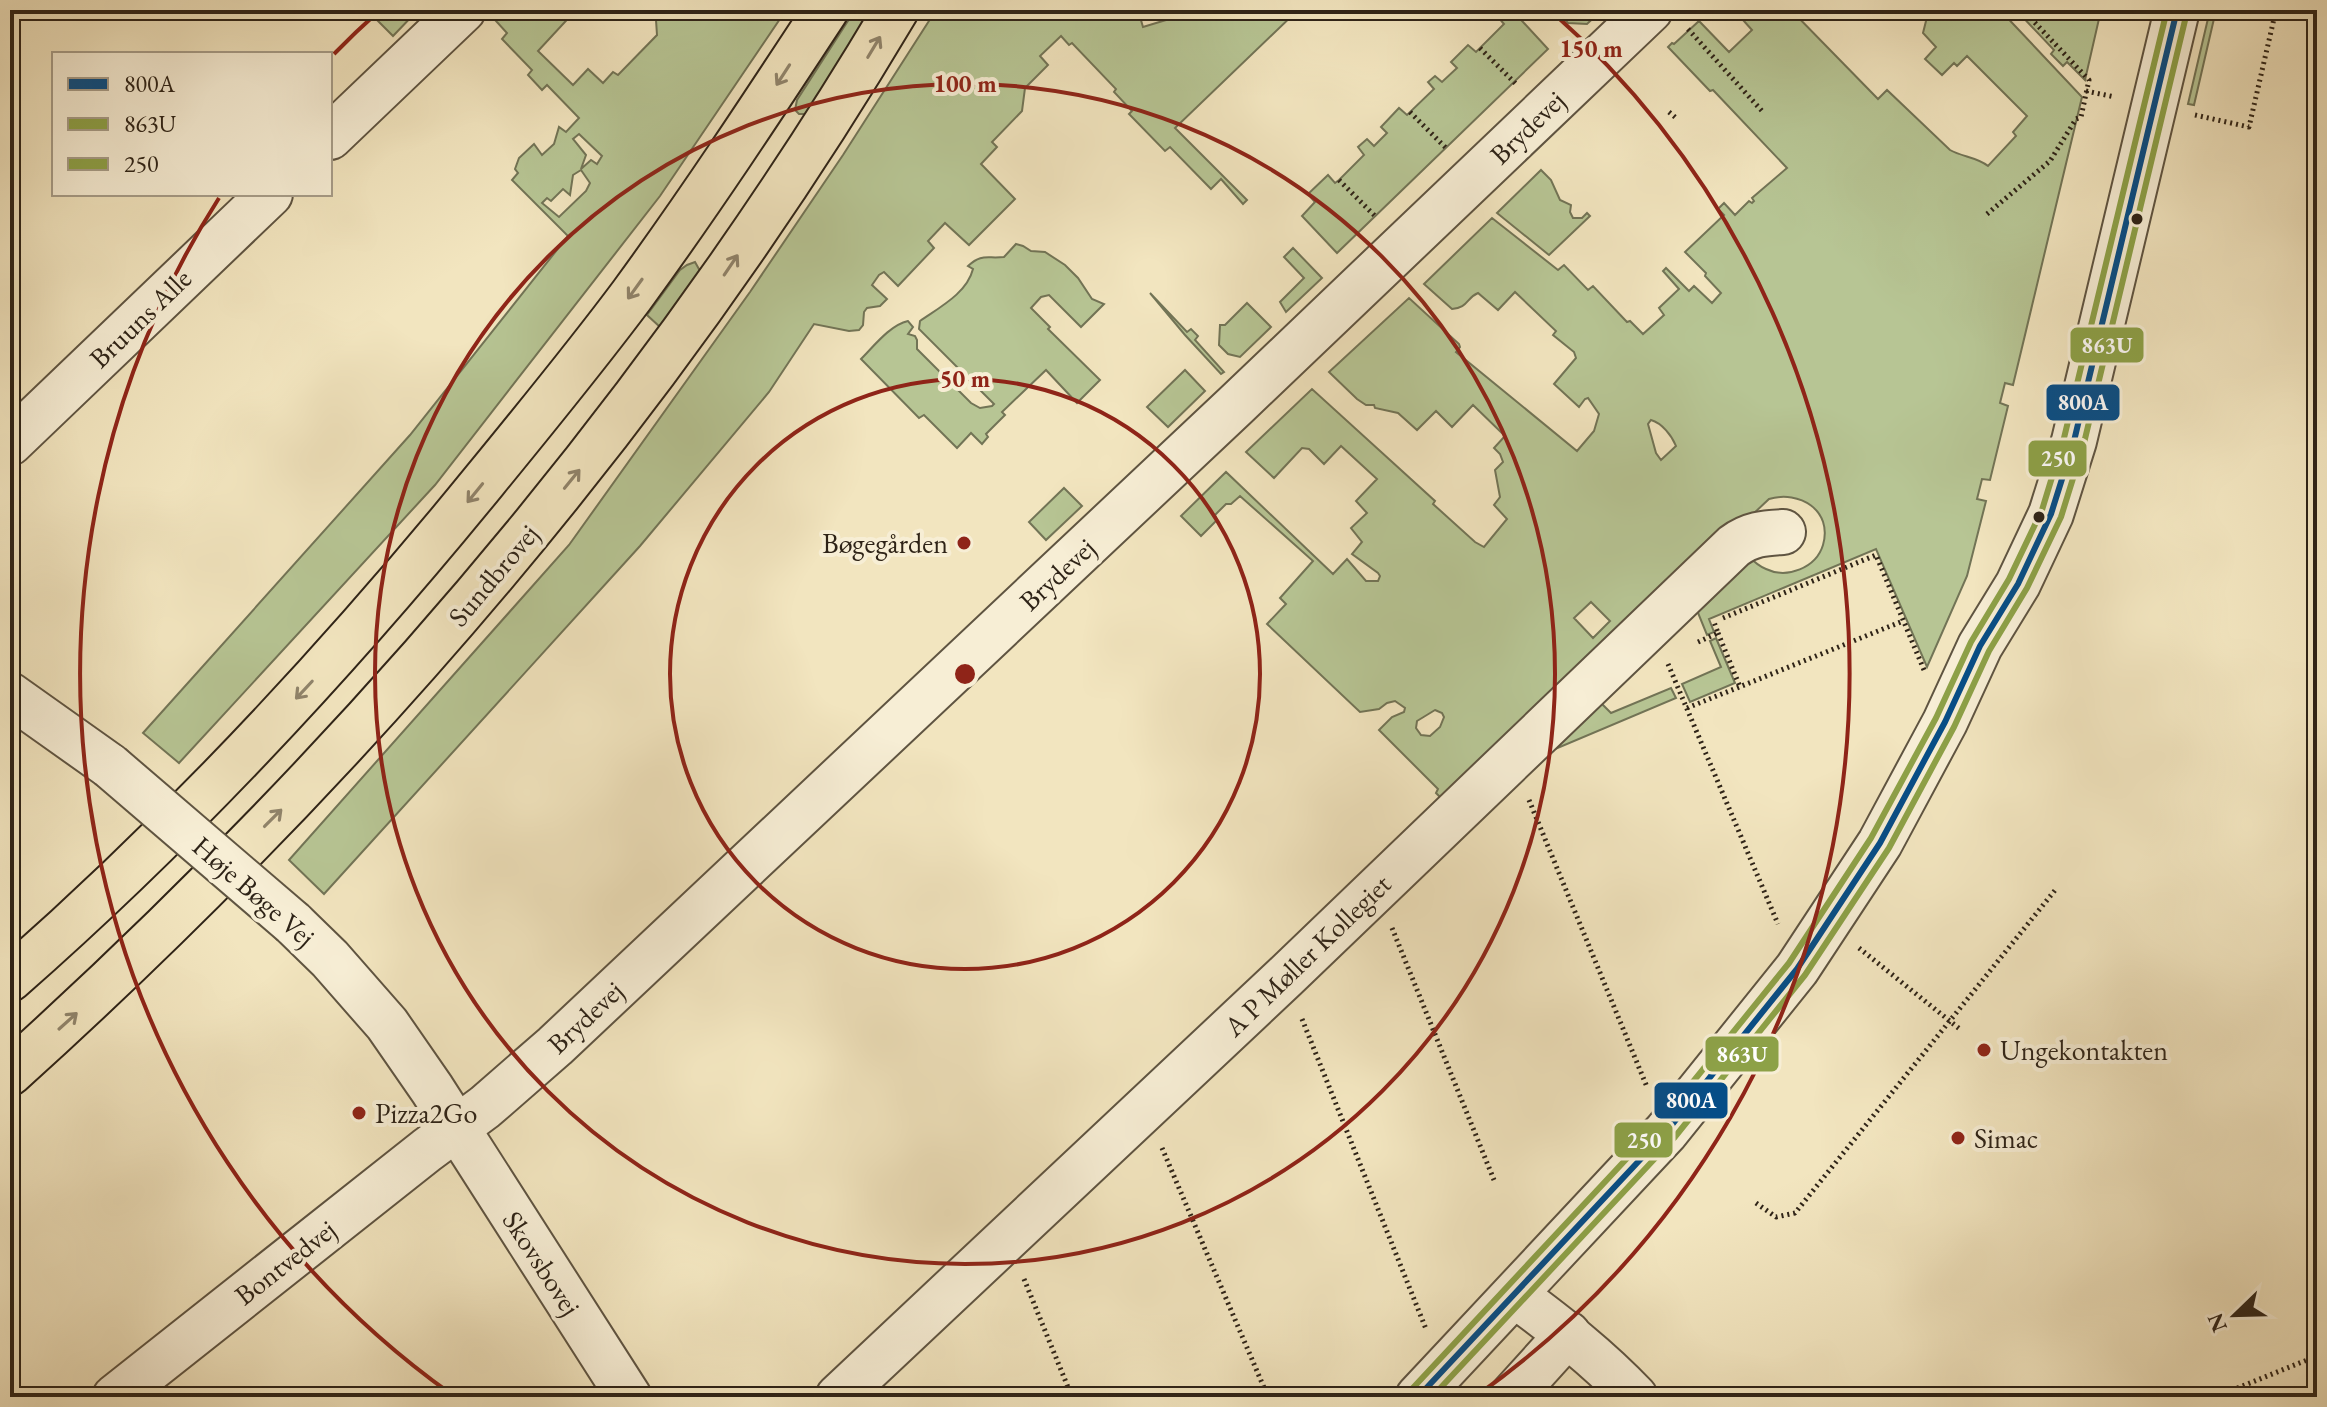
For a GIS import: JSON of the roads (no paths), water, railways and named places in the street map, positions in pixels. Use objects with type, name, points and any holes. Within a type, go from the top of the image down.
[{"type":"main road","points":[[10,979],[114,883],[212,786],[337,654],[431,546],[632,294],[826,10]]},
{"type":"main road","name":"Sundbrovej","points":[[10,1073],[88,1003],[284,807],[377,708],[478,593],[597,449],[691,323],[810,148],[896,10]]},
{"type":"main road","points":[[10,962],[114,883]]},
{"type":"street","points":[[332,135],[463,10]]},
{"type":"street","name":"Brydevej","points":[[456,1128],[485,1107],[566,1035],[1225,416],[1650,10]]},
{"type":"street","points":[[1980,646],[2035,485],[2147,10]]},
{"type":"street","points":[[1430,1384],[1666,1132],[1797,969],[1880,843],[1980,646],[2033,556],[2051,514],[2065,473],[2177,10]]},
{"type":"street","name":"Bruuns Alle","points":[[10,443],[268,196]]},
{"type":"street","name":"A P Møller Kollegiet","points":[[838,1397],[1146,1109],[1511,758],[1654,645],[1741,541],[1757,534],[1783,532]]},
{"type":"street","name":"Høje Bøge Vej","points":[[10,695],[110,766],[293,923],[368,999],[456,1128]]},
{"type":"street","name":"Bontvedvej","points":[[115,1397],[456,1128]]},
{"type":"street","name":"Skovsbovej","points":[[456,1128],[629,1397]]},
{"type":"street","points":[[1515,1295],[1606,1366],[1635,1397]]},
{"type":"street","points":[[1511,1397],[1568,1334]]},
{"type":"place","name":"Bøgegården","points":[[964,543]]},
{"type":"place","name":"Ungekontakten","points":[[1984,1050]]},
{"type":"place","name":"Pizza2Go","points":[[359,1113]]},
{"type":"place","name":"Simac","points":[[1958,1138]]}]
